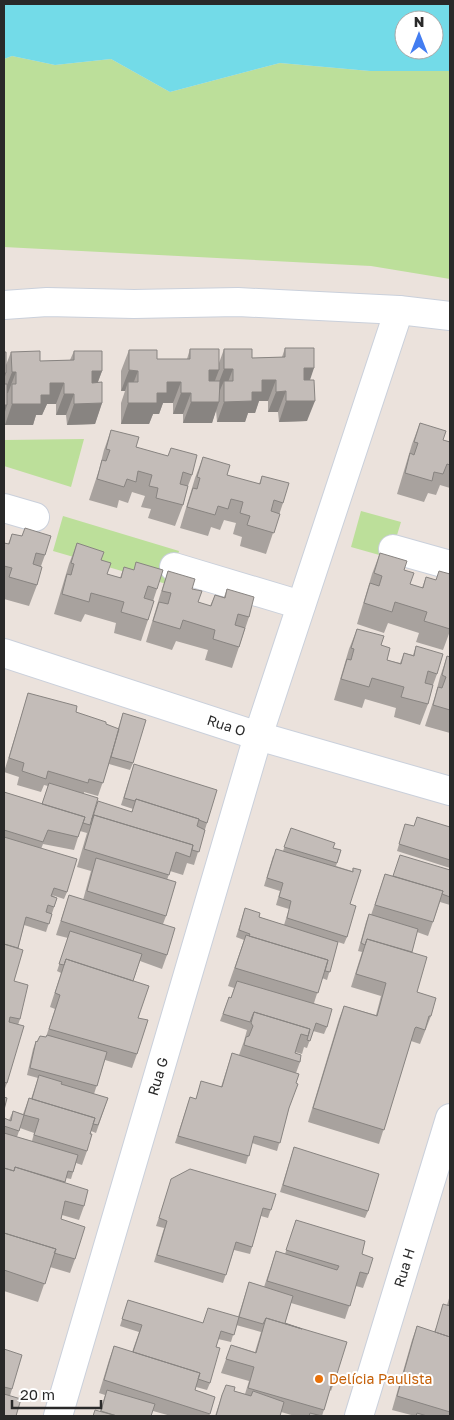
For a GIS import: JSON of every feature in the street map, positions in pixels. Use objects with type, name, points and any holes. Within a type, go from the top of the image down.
[{"type":"street","points":[[4,305],[47,302],[134,304],[238,302],[399,310],[450,316]]},
{"type":"street","name":"Rua G","points":[[58,1416],[258,736],[399,310]]},
{"type":"street","points":[[4,508],[35,517]]},
{"type":"street","points":[[393,549],[450,565]]},
{"type":"street","points":[[174,567],[301,605]]},
{"type":"street","name":"Rua O","points":[[4,653],[258,736],[450,791]]},
{"type":"street","name":"Rua H","points":[[359,1416],[450,1118]]},
{"type":"green space","points":[[12,56],[55,65],[111,59],[170,92],[280,63],[370,71],[450,71],[450,279],[371,266],[4,247],[4,59]]},
{"type":"green space","points":[[84,439],[71,487],[4,466],[4,440]]},
{"type":"green space","points":[[361,511],[401,522],[390,558],[351,547]]},
{"type":"green space","points":[[63,516],[179,551],[170,585],[53,551]]},
{"type":"water","points":[[4,4],[450,4],[450,71],[370,71],[280,63],[170,92],[111,59],[55,65],[12,56],[4,59]]},
{"type":"building","points":[[285,348],[314,348],[314,368],[304,368],[304,380],[314,380],[315,401],[286,401],[286,391],[276,392],[276,380],[262,380],[262,392],[252,392],[252,401],[224,402],[224,381],[233,381],[233,369],[224,369],[224,349],[252,349],[252,358],[285,357]]},
{"type":"building","points":[[190,349],[219,349],[219,370],[209,370],[209,381],[220,381],[219,402],[191,402],[191,393],[181,393],[181,382],[167,382],[167,393],[157,393],[157,403],[128,403],[128,382],[138,382],[138,371],[129,370],[129,350],[157,350],[157,359],[190,359]]},
{"type":"building","points":[[40,351],[40,361],[74,360],[74,351],[102,351],[102,371],[92,371],[92,383],[102,382],[102,403],[74,404],[74,394],[64,394],[64,383],[50,383],[50,395],[41,395],[41,404],[12,404],[12,384],[16,384],[16,372],[12,372],[11,352]]},
{"type":"building","points":[[4,352],[6,352],[6,373],[4,373]]},
{"type":"building","points":[[4,384],[7,384],[7,405],[4,405]]},
{"type":"building","points":[[420,423],[446,431],[443,440],[450,442],[450,465],[447,464],[443,474],[434,472],[432,481],[405,473],[410,453],[414,455],[418,443],[414,442]]},
{"type":"building","points":[[111,430],[139,437],[136,447],[168,456],[171,448],[197,455],[192,475],[183,472],[180,484],[188,486],[183,505],[156,498],[158,488],[149,486],[152,475],[138,471],[136,482],[127,479],[124,487],[97,479],[102,460],[106,461],[110,450],[106,449]]},
{"type":"building","points":[[203,457],[230,465],[227,475],[260,484],[262,476],[289,483],[283,503],[274,500],[271,511],[280,514],[274,533],[247,525],[250,516],[240,513],[243,502],[231,499],[228,509],[218,506],[215,515],[187,507],[193,488],[197,489],[200,478],[197,477]]},
{"type":"building","points":[[25,528],[51,536],[45,555],[36,553],[33,564],[42,567],[37,585],[9,577],[12,568],[4,566],[4,543],[9,544],[12,534],[22,536]]},
{"type":"building","points":[[77,543],[104,552],[101,560],[111,563],[107,574],[121,578],[124,567],[134,570],[136,562],[163,570],[157,589],[148,586],[144,598],[154,601],[148,620],[121,612],[124,602],[91,593],[89,602],[62,594],[67,574],[71,575],[74,564],[71,563]]},
{"type":"building","points":[[380,553],[407,561],[404,570],[414,573],[410,584],[423,588],[426,577],[436,580],[439,571],[450,574],[450,629],[424,621],[427,612],[395,602],[392,612],[364,603],[370,583],[379,586],[382,576],[374,573]]},
{"type":"building","points":[[168,571],[195,579],[192,589],[202,591],[198,602],[211,606],[215,595],[225,598],[227,589],[254,597],[249,617],[238,614],[235,625],[245,628],[239,647],[213,639],[215,630],[183,620],[180,629],[153,621],[159,602],[168,604],[171,593],[162,591]]},
{"type":"building","points":[[357,629],[384,636],[381,645],[390,648],[387,660],[401,664],[404,653],[414,656],[416,646],[443,654],[437,674],[428,671],[425,683],[433,685],[428,704],[401,697],[404,687],[372,678],[369,687],[341,679],[347,659],[351,660],[354,649],[351,648]]},
{"type":"building","points":[[447,656],[450,657],[450,710],[433,705],[438,687],[442,688],[446,677],[442,675]]},
{"type":"building","points":[[28,693],[77,706],[76,712],[106,722],[106,724],[119,729],[103,783],[89,779],[88,783],[48,771],[46,779],[22,771],[24,763],[9,758]]},
{"type":"building","points":[[123,713],[146,720],[133,763],[111,757]]},
{"type":"building","points":[[134,764],[217,790],[207,823],[136,799],[135,801],[124,798]]},
{"type":"building","points":[[49,783],[98,798],[90,825],[83,823],[85,817],[42,804]]},
{"type":"building","points":[[4,792],[85,817],[78,837],[48,830],[43,842],[4,830]]},
{"type":"building","points":[[136,799],[199,819],[197,826],[205,830],[199,852],[192,850],[193,845],[94,815],[92,819],[98,801],[132,812]]},
{"type":"building","points":[[94,815],[193,845],[190,857],[176,852],[169,875],[84,849]]},
{"type":"building","points":[[417,817],[450,827],[450,860],[399,844],[405,824],[414,826]]},
{"type":"building","points":[[291,828],[335,843],[333,848],[341,850],[337,863],[284,847]]},
{"type":"building","points":[[4,837],[77,859],[67,892],[54,888],[51,896],[57,898],[54,907],[48,905],[46,912],[52,914],[49,924],[26,917],[18,948],[4,944]]},
{"type":"building","points":[[276,849],[353,872],[353,868],[361,870],[350,904],[356,906],[347,937],[287,918],[291,901],[279,897],[283,883],[267,878]]},
{"type":"building","points":[[400,855],[450,870],[450,897],[442,894],[443,891],[393,876]]},
{"type":"building","points":[[96,858],[176,882],[166,916],[87,891]]},
{"type":"building","points":[[385,874],[443,891],[433,922],[375,905]]},
{"type":"building","points":[[69,895],[175,928],[167,955],[61,921]]},
{"type":"building","points":[[245,908],[260,913],[259,917],[338,942],[330,972],[325,971],[328,960],[249,936],[250,934],[239,930]]},
{"type":"building","points":[[369,914],[418,929],[412,952],[367,939],[365,945],[361,943]]},
{"type":"building","points":[[70,931],[142,954],[133,981],[66,959],[64,965],[59,964]]},
{"type":"building","points":[[246,935],[328,960],[318,993],[235,968]]},
{"type":"building","points":[[367,939],[427,957],[417,992],[436,998],[425,1030],[415,1028],[384,1130],[313,1108],[344,1006],[377,1016],[386,983],[356,974]]},
{"type":"building","points":[[4,944],[23,950],[14,981],[28,985],[20,1019],[10,1017],[9,1022],[24,1026],[7,1083],[4,1082]]},
{"type":"building","points":[[66,959],[149,986],[138,1018],[148,1020],[137,1054],[49,1029],[60,995],[55,993]]},
{"type":"building","points":[[237,981],[332,1009],[327,1027],[316,1023],[310,1041],[307,1040],[310,1029],[254,1012],[250,1022],[223,1014]]},
{"type":"building","points":[[254,1012],[310,1029],[308,1036],[301,1034],[298,1043],[295,1053],[301,1055],[300,1062],[244,1045],[246,1037],[249,1036],[253,1026],[251,1023]]},
{"type":"building","points":[[47,1035],[107,1052],[97,1086],[30,1068],[36,1041],[40,1036],[46,1037]]},
{"type":"building","points":[[232,1053],[299,1074],[296,1083],[298,1084],[289,1108],[280,1143],[254,1136],[249,1156],[178,1136],[190,1097],[196,1099],[201,1081],[222,1087]]},
{"type":"building","points":[[39,1075],[62,1082],[61,1084],[108,1098],[98,1125],[93,1124],[95,1118],[32,1099]]},
{"type":"building","points":[[4,1097],[7,1098],[4,1110]]},
{"type":"building","points":[[29,1098],[95,1118],[87,1151],[34,1135],[39,1119],[24,1115]]},
{"type":"building","points":[[13,1111],[24,1115],[19,1131],[4,1126],[4,1118],[11,1121]]},
{"type":"building","points":[[4,1133],[78,1155],[73,1172],[68,1171],[65,1182],[15,1167],[14,1171],[4,1168]]},
{"type":"building","points":[[294,1147],[379,1174],[368,1211],[283,1185]]},
{"type":"building","points":[[15,1167],[88,1190],[84,1206],[65,1201],[61,1219],[85,1227],[75,1259],[54,1253],[56,1249],[4,1233],[4,1168],[14,1171]]},
{"type":"building","points":[[190,1169],[276,1194],[271,1210],[263,1208],[252,1247],[236,1242],[226,1275],[157,1255],[167,1221],[159,1218],[171,1179]]},
{"type":"building","points":[[296,1220],[365,1241],[362,1254],[373,1258],[368,1274],[360,1272],[350,1306],[267,1281],[276,1251],[337,1270],[339,1266],[286,1250]]},
{"type":"building","points":[[4,1233],[56,1249],[45,1284],[4,1270]]},
{"type":"building","points":[[249,1282],[293,1296],[285,1323],[302,1329],[266,1318],[263,1324],[239,1317]]},
{"type":"building","points":[[128,1300],[203,1323],[208,1308],[239,1317],[234,1335],[221,1331],[216,1347],[220,1348],[210,1383],[198,1379],[200,1373],[133,1352],[142,1325],[122,1319]]},
{"type":"building","points":[[443,1304],[450,1306],[450,1337],[435,1332]]},
{"type":"building","points":[[266,1318],[347,1342],[324,1410],[248,1388],[254,1367],[226,1359],[231,1345],[256,1353]]},
{"type":"building","points":[[417,1326],[450,1337],[450,1412],[397,1396]]},
{"type":"building","points":[[114,1346],[200,1373],[195,1390],[215,1397],[210,1414],[104,1380]]},
{"type":"building","points":[[4,1349],[22,1355],[12,1389],[4,1387]]},
{"type":"building","points":[[226,1385],[235,1387],[234,1391],[251,1396],[253,1391],[284,1402],[280,1416],[216,1416]]},
{"type":"building","points":[[107,1390],[155,1404],[151,1416],[117,1416],[101,1411]]},
{"type":"building","points":[[4,1394],[21,1399],[16,1416],[4,1416]]},
{"type":"building","points":[[95,1410],[117,1416],[93,1416]]},
{"type":"building","points":[[310,1413],[322,1416],[309,1416]]},
{"type":"building","points":[[417,1413],[427,1416],[416,1416]]},
{"type":"place","name":"Delícia Paulista","points":[[319,1379]]}]
